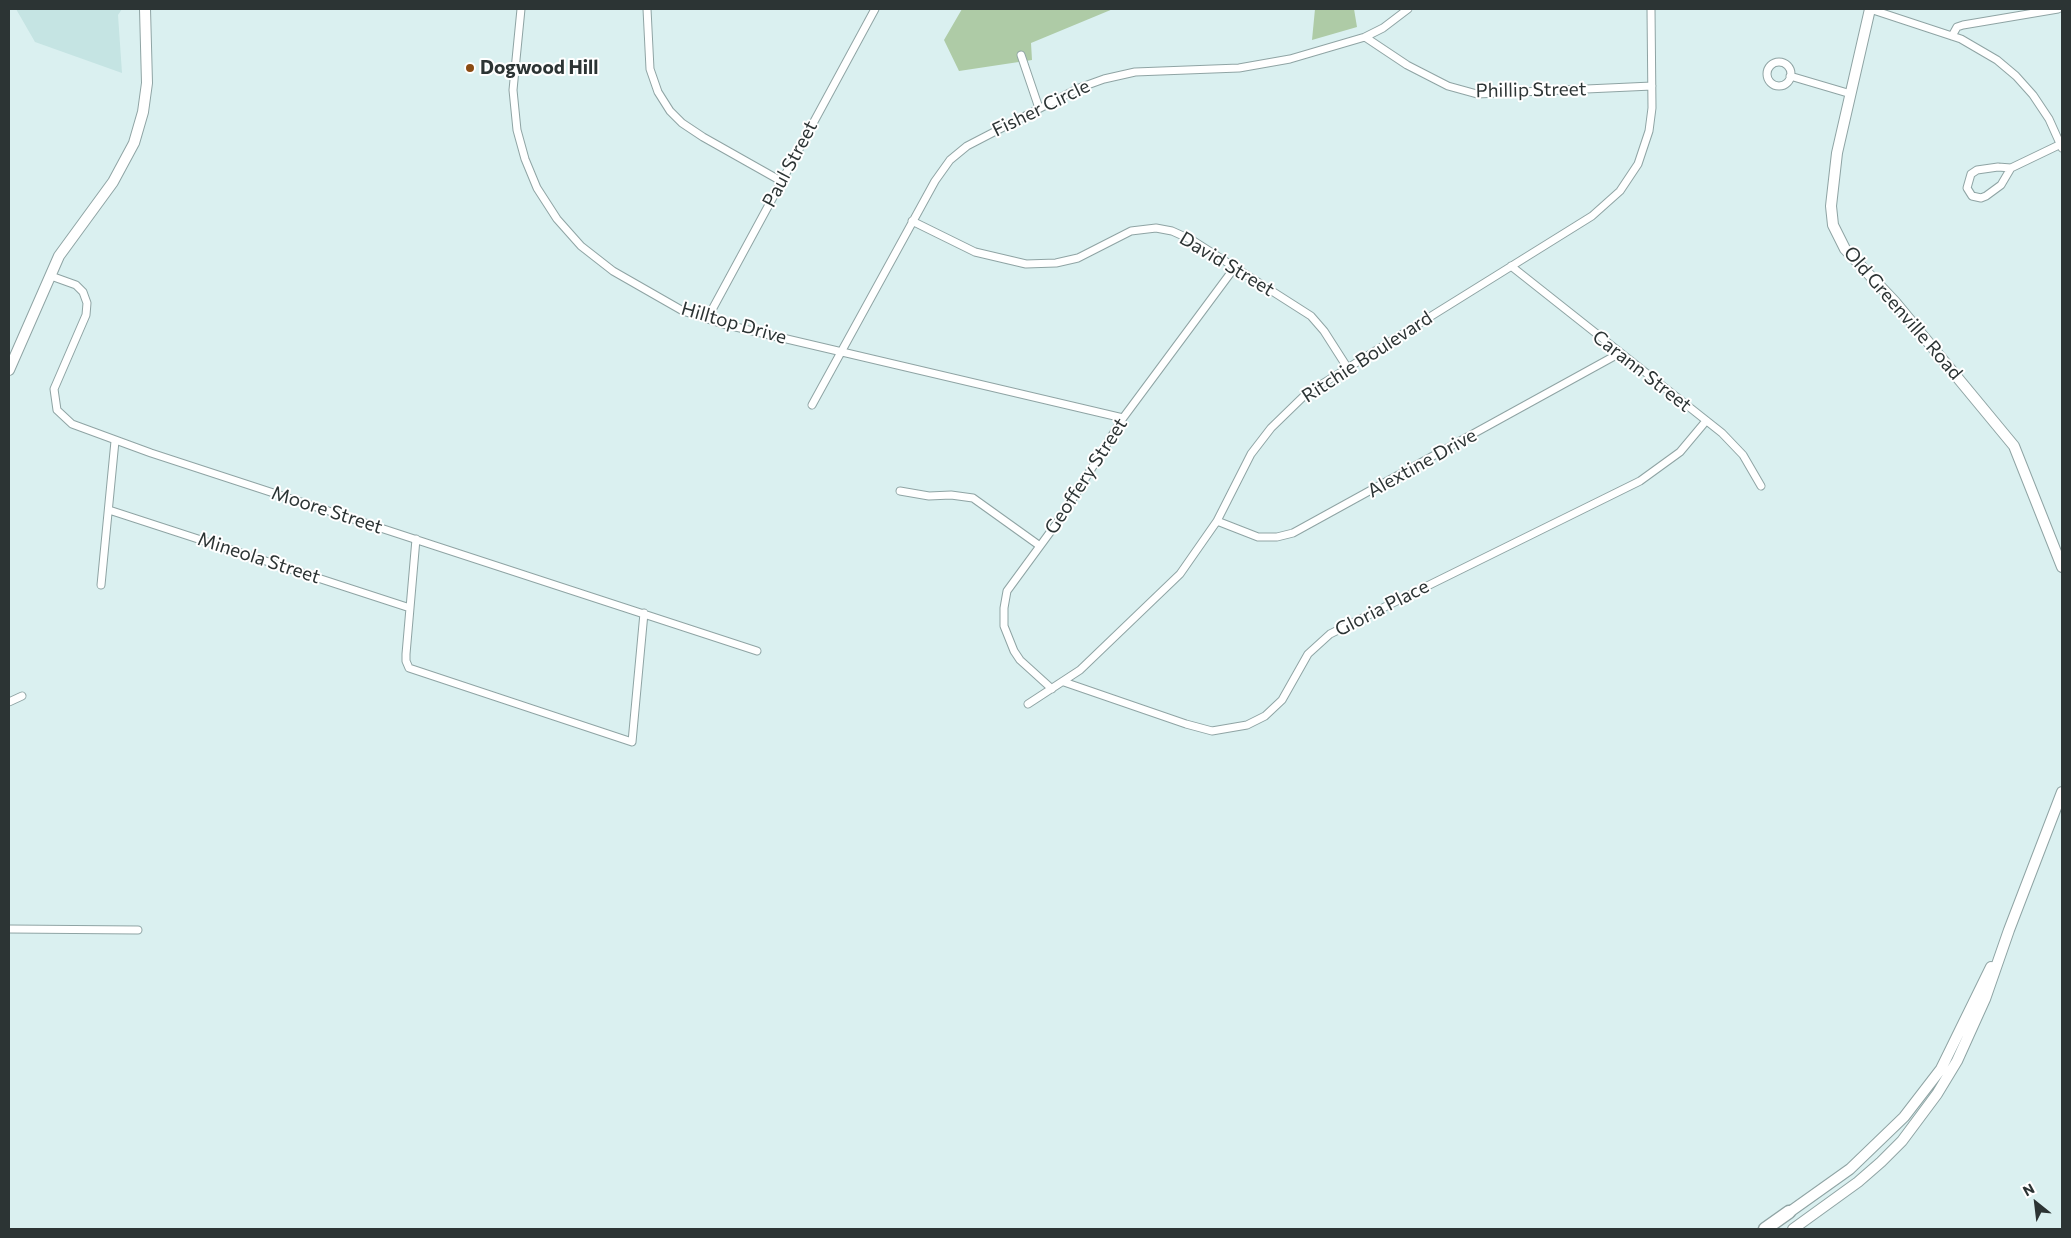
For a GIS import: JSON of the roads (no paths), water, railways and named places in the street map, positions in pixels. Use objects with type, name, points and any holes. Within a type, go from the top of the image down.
[{"type":"highway","points":[[1765,1229],[1789,1212]]},
{"type":"main road","points":[[9,370],[66,245],[118,176],[134,143],[142,116],[147,83],[145,9]]},
{"type":"main road","name":"Old Greenville Road","points":[[1870,9],[1840,139],[1831,195],[1832,218],[1836,234],[1850,254],[1901,309],[2014,446],[2062,567]]},
{"type":"main road","points":[[1793,1229],[1864,1177],[1902,1141],[1938,1094],[1961,1052],[1985,999],[2009,930],[2062,792]]},
{"type":"main road","points":[[1770,1229],[1789,1212],[1850,1169],[1884,1138],[1923,1093],[1941,1068],[1954,1045],[2009,930]]},
{"type":"street","name":"Hilltop Drive","points":[[521,9],[513,86],[514,108],[522,151],[541,196],[570,235],[600,262],[683,311],[707,319],[1123,418]]},
{"type":"street","points":[[647,9],[650,69],[658,92],[670,111],[682,123],[702,136],[781,180]]},
{"type":"street","name":"Paul Street","points":[[707,319],[875,9]]},
{"type":"street","name":"Fisher Circle","points":[[812,405],[912,221],[943,168],[958,152],[987,134],[1083,86],[1125,74],[1247,67],[1290,59],[1364,37],[1383,28],[1408,9]]},
{"type":"street","name":"Ritchie Boulevard","points":[[1028,704],[1080,670],[1180,574],[1217,521],[1242,469],[1271,428],[1306,394],[1592,216],[1614,198],[1626,184],[1638,164],[1647,140],[1651,118],[1652,86],[1651,9]]},
{"type":"street","points":[[1870,9],[1952,36],[1990,56],[2020,80],[2040,104],[2061,146],[2010,168],[1998,167],[1977,170],[1968,177],[1967,188],[1969,192],[1972,196],[1981,198],[1994,192],[2010,168]]},
{"type":"street","points":[[1952,36],[1957,27],[1963,25],[2058,9]]},
{"type":"street","name":"Phillip Street","points":[[1364,37],[1448,86],[1477,94],[1652,86]]},
{"type":"street","points":[[1022,55],[1039,108]]},
{"type":"street","points":[[1790,76],[1851,94]]},
{"type":"street","name":"David Street","points":[[912,221],[975,252],[1026,264],[1070,260],[1095,251],[1131,231],[1164,229],[1192,240],[1311,316],[1324,331],[1347,367]]},
{"type":"street","name":"Carann Street","points":[[1510,266],[1706,421],[1736,447],[1761,486]]},
{"type":"street","name":"Geoffery Street","points":[[1052,689],[1020,660],[1014,651],[1004,626],[1004,608],[1007,592],[1062,516],[1123,418],[1235,267]]},
{"type":"street","name":"Moore Street","points":[[51,276],[76,285],[84,295],[87,306],[86,315],[54,386],[55,405],[59,413],[69,422],[115,441],[757,651]]},
{"type":"street","name":"Alextine Drive","points":[[1217,521],[1258,537],[1277,537],[1292,533],[1620,353]]},
{"type":"street","name":"Gloria Place","points":[[1064,682],[1186,724],[1212,731],[1230,730],[1252,723],[1272,711],[1282,700],[1307,656],[1330,634],[1640,481],[1680,452],[1706,421]]},
{"type":"street","points":[[101,585],[115,441]]},
{"type":"street","points":[[900,492],[928,496],[951,495],[973,498],[1040,546]]},
{"type":"street","name":"Mineola Street","points":[[109,510],[410,608]]},
{"type":"street","points":[[416,539],[406,661],[411,670],[632,742],[644,613]]},
{"type":"street","points":[[9,702],[22,696]]},
{"type":"street","points":[[9,929],[138,930]]},
{"type":"place","name":"Dogwood Hill","points":[[470,68]]}]
